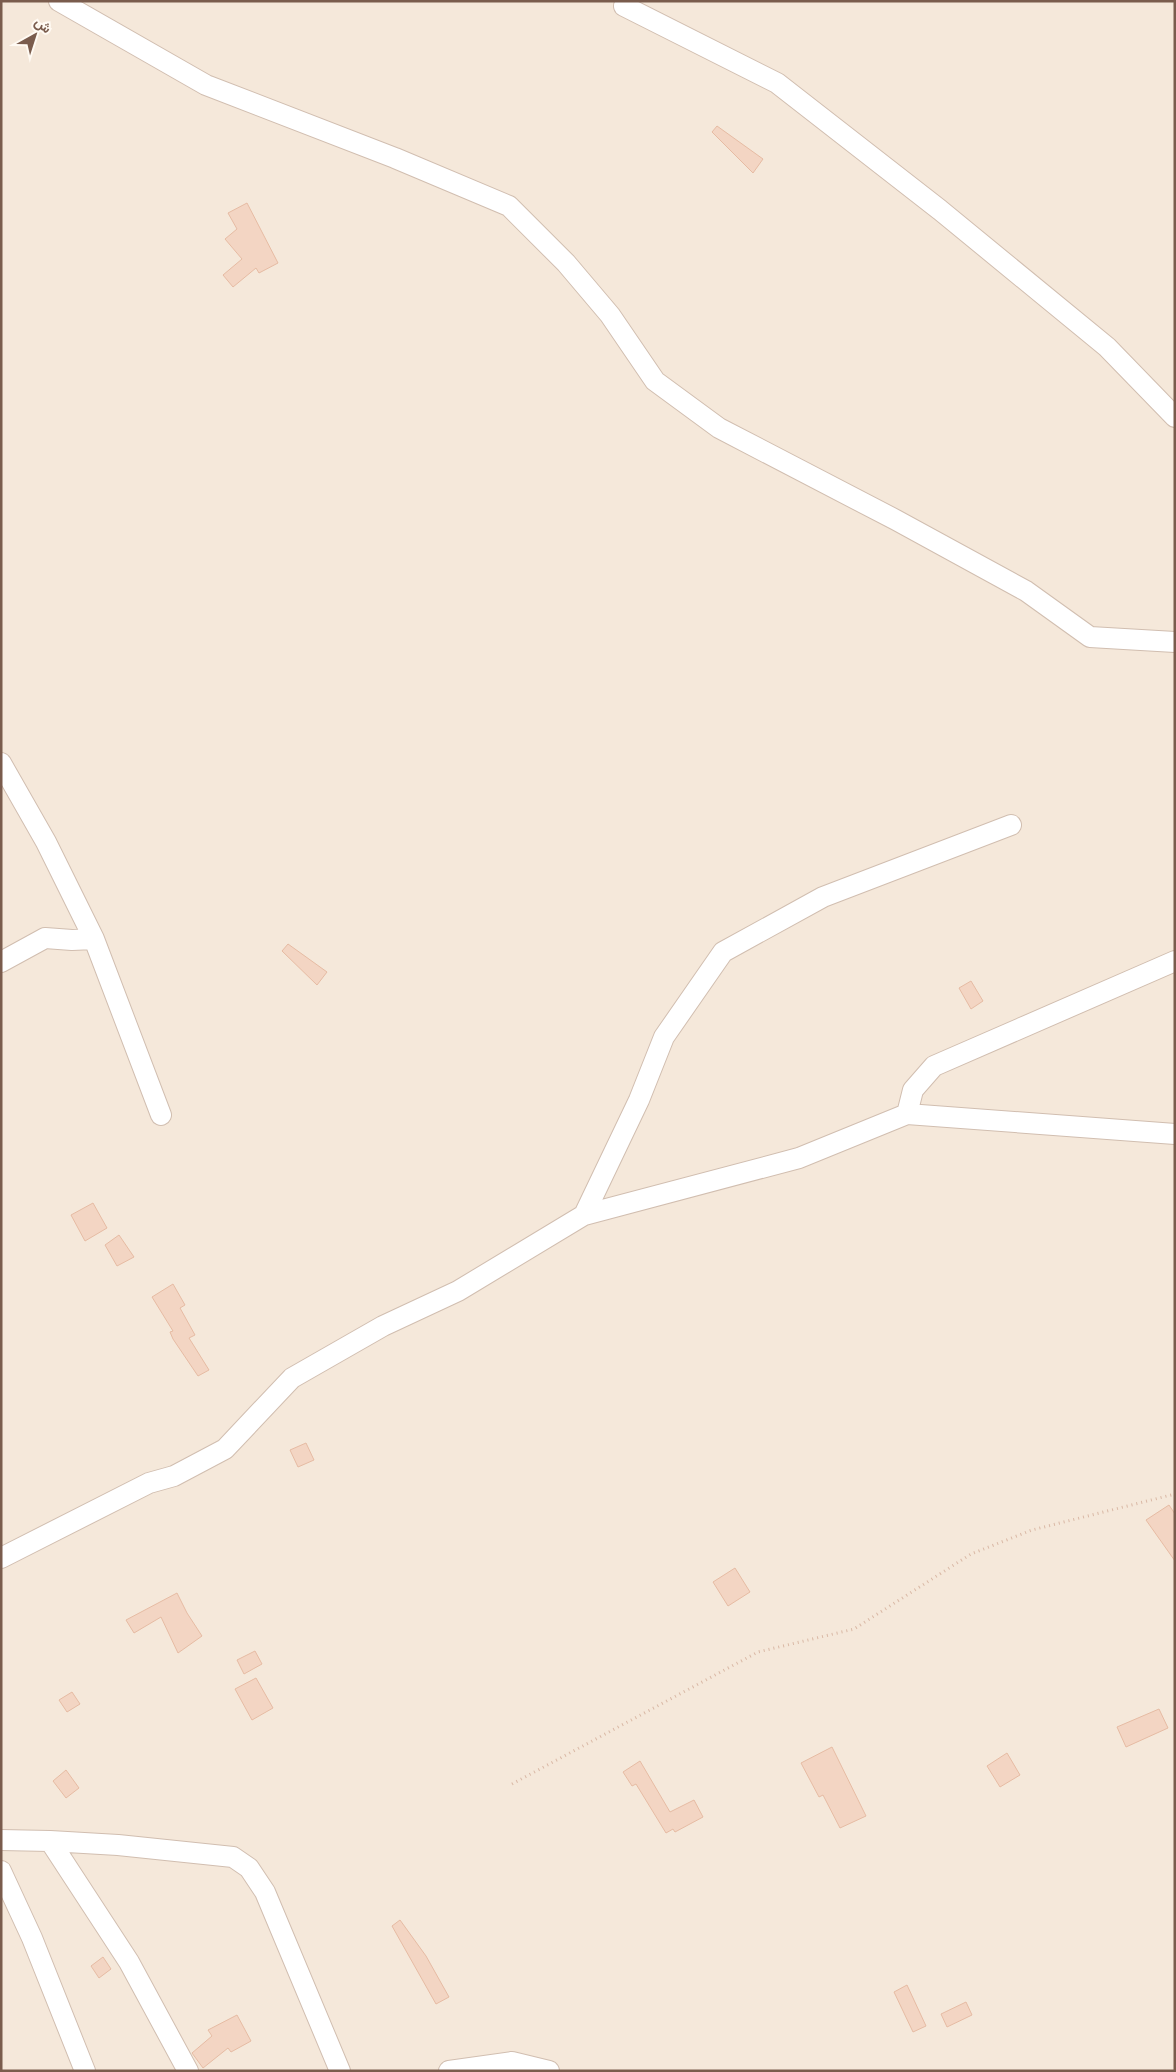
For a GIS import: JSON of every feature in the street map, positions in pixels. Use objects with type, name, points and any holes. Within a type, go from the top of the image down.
[{"type":"street","points":[[58,1],[206,84],[395,158],[509,206],[566,263],[610,315],[655,381],[719,428],[896,520],[1026,591],[1090,637],[1175,642]]},
{"type":"street","points":[[624,6],[776,84],[940,210],[1107,347],[1175,417]]},
{"type":"street","points":[[1,762],[46,842],[94,938],[160,1115]]},
{"type":"street","points":[[584,1215],[639,1100],[664,1037],[722,952],[823,897],[1011,825]]},
{"type":"street","points":[[1,962],[45,938],[72,940],[94,938]]},
{"type":"street","points":[[907,1114],[913,1090],[934,1066],[1175,961]]},
{"type":"street","points":[[1,1558],[149,1483],[174,1476],[225,1450],[292,1378],[384,1326],[458,1291],[584,1215],[799,1158],[907,1114],[1175,1134]]},
{"type":"street","points":[[1,1840],[118,1845],[233,1857],[249,1868],[265,1892],[340,2071]]},
{"type":"street","points":[[50,1841],[129,1962],[188,2071]]},
{"type":"street","points":[[1,1871],[32,1938],[85,2071]]},
{"type":"street","points":[[449,2071],[512,2062],[549,2071]]},
{"type":"path","points":[[512,1784],[758,1652],[854,1629],[971,1554],[1032,1530],[1175,1494]]},
{"type":"shaded area","points":[[1,1],[1175,1],[1175,2071],[1,2071]]},
{"type":"building","points":[[717,126],[763,159],[753,173],[712,132]]},
{"type":"building","points":[[247,203],[278,263],[259,273],[256,268],[233,287],[223,275],[242,259],[225,239],[237,229],[228,213]]},
{"type":"building","points":[[288,944],[327,972],[317,985],[282,951]]},
{"type":"building","points":[[971,981],[983,1001],[971,1009],[959,988]]},
{"type":"building","points":[[93,1203],[107,1228],[85,1241],[71,1215]]},
{"type":"building","points":[[119,1235],[134,1257],[117,1266],[105,1245]]},
{"type":"building","points":[[173,1284],[185,1305],[180,1308],[195,1335],[189,1338],[209,1370],[198,1376],[173,1339],[170,1332],[173,1331],[152,1297]]},
{"type":"building","points":[[306,1443],[314,1460],[298,1467],[290,1450]]},
{"type":"building","points":[[1169,1505],[1175,1514],[1175,1561],[1146,1520]]},
{"type":"building","points":[[735,1568],[750,1592],[728,1606],[713,1582]]},
{"type":"building","points":[[177,1593],[202,1636],[178,1653],[161,1617],[134,1633],[126,1620]]},
{"type":"building","points":[[255,1651],[262,1664],[244,1674],[237,1660]]},
{"type":"building","points":[[256,1678],[273,1708],[252,1720],[235,1689]]},
{"type":"building","points":[[72,1692],[80,1704],[67,1712],[59,1700]]},
{"type":"building","points":[[1159,1709],[1168,1728],[1126,1747],[1117,1727]]},
{"type":"building","points":[[832,1747],[866,1816],[840,1828],[823,1795],[819,1797],[801,1763]]},
{"type":"building","points":[[1007,1753],[1020,1775],[1000,1787],[987,1766]]},
{"type":"building","points":[[640,1761],[670,1812],[694,1800],[703,1817],[675,1832],[673,1829],[666,1833],[636,1784],[632,1786],[623,1772]]},
{"type":"building","points":[[66,1770],[79,1788],[66,1798],[53,1781]]},
{"type":"building","points":[[400,1920],[426,1956],[449,1997],[436,2004],[392,1926]]},
{"type":"building","points":[[103,1957],[111,1969],[99,1978],[91,1966]]},
{"type":"building","points":[[907,1985],[926,2026],[913,2032],[894,1992]]},
{"type":"building","points":[[966,2002],[972,2015],[947,2027],[941,2014]]},
{"type":"building","points":[[237,2015],[251,2041],[231,2052],[228,2048],[203,2068],[192,2053],[212,2036],[208,2030]]}]
